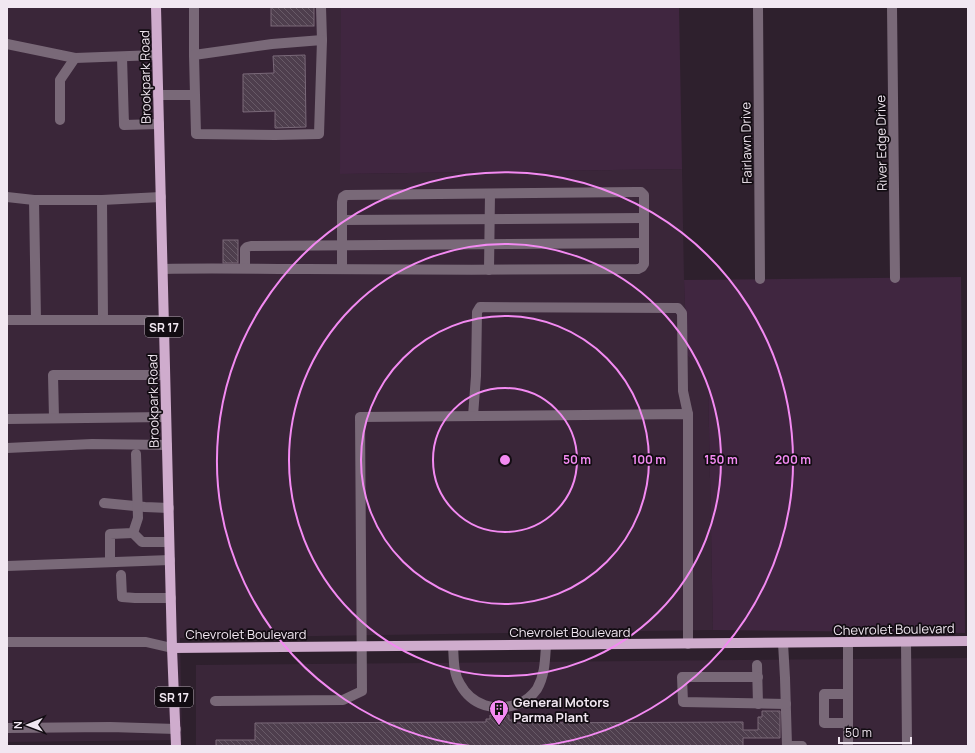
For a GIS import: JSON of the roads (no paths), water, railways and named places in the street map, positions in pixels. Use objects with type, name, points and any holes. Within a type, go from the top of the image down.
[{"type":"main road","name":"Brookpark Road","points":[[156,7],[168,508],[176,746]]},
{"type":"main road","name":"Chevrolet Boulevard","points":[[172,648],[968,641]]},
{"type":"street","points":[[194,7],[196,134],[275,136],[319,134],[322,40],[321,7]]},
{"type":"street","name":"Fairlawn Drive","points":[[758,7],[760,279]]},
{"type":"street","name":"River Edge Drive","points":[[892,7],[895,278]]},
{"type":"street","points":[[194,55],[272,44],[322,40]]},
{"type":"street","points":[[7,44],[75,58],[157,55]]},
{"type":"street","points":[[122,57],[124,125],[159,124]]},
{"type":"street","points":[[60,120],[60,80],[75,58]]},
{"type":"street","points":[[158,95],[195,94]]},
{"type":"street","points":[[163,269],[244,268],[342,269],[489,270],[638,269],[644,264],[644,195],[641,192],[346,195],[343,197],[342,202],[342,269]]},
{"type":"street","points":[[489,270],[490,194]]},
{"type":"street","points":[[7,197],[34,200],[102,200],[161,197]]},
{"type":"street","points":[[34,200],[36,320]]},
{"type":"street","points":[[102,200],[103,320]]},
{"type":"street","points":[[342,220],[644,218]]},
{"type":"street","points":[[244,268],[245,249],[251,246],[644,243]]},
{"type":"street","points":[[473,416],[476,376],[477,312],[480,307],[678,308],[682,313],[683,391],[688,414],[688,644]]},
{"type":"street","points":[[7,320],[164,320]]},
{"type":"street","points":[[54,418],[53,375],[165,375]]},
{"type":"street","points":[[215,701],[343,700],[362,691],[360,417],[688,414]]},
{"type":"street","points":[[7,418],[166,417]]},
{"type":"street","points":[[7,448],[92,444],[167,444]]},
{"type":"street","points":[[133,533],[138,518],[136,454]]},
{"type":"street","points":[[104,503],[168,508]]},
{"type":"street","points":[[110,562],[110,534],[133,533],[142,542],[169,542]]},
{"type":"street","points":[[7,566],[170,560]]},
{"type":"street","points":[[121,575],[122,597],[171,598]]},
{"type":"street","points":[[7,642],[146,642],[172,648]]},
{"type":"street","points":[[848,642],[848,746]]},
{"type":"street","points":[[906,642],[907,746]]},
{"type":"street","points":[[783,643],[787,746],[802,746]]},
{"type":"street","points":[[453,646],[456,677],[465,692],[476,702],[491,708],[500,708],[520,703],[528,699],[536,691],[544,670],[546,645]]},
{"type":"street","points":[[757,664],[762,704]]},
{"type":"street","points":[[758,677],[682,677],[683,702],[786,704]]},
{"type":"street","points":[[848,694],[824,694],[824,723],[848,723]]},
{"type":"street","points":[[7,728],[110,727],[176,730]]},
{"type":"place","name":"General Motors Parma Plant","points":[[499,726]]}]
